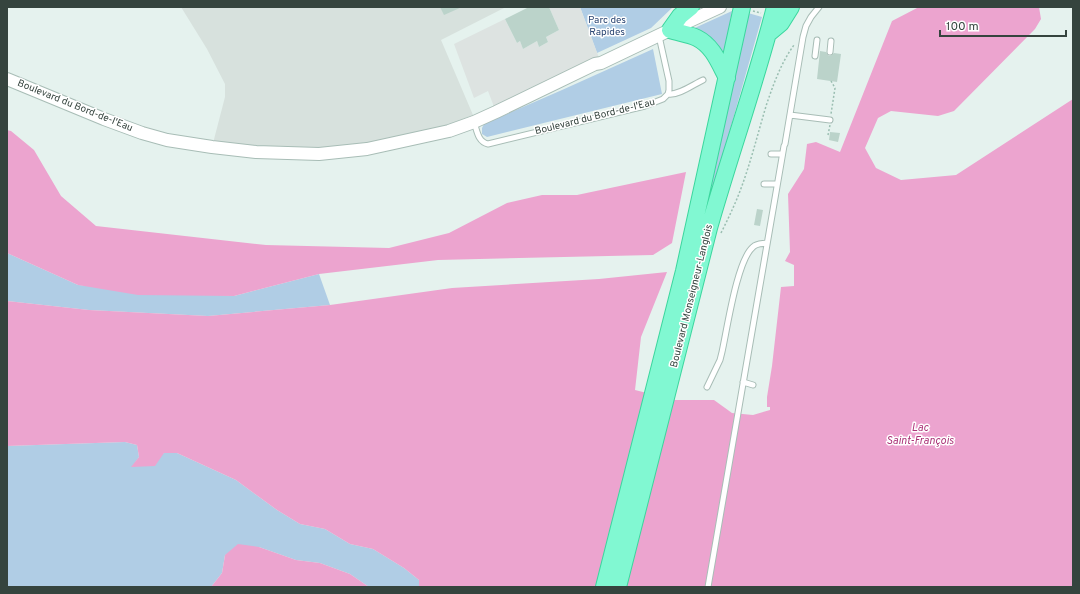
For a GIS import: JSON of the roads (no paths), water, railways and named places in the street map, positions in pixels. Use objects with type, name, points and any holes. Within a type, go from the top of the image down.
[{"type":"highway","points":[[664,33],[691,7]]},
{"type":"highway","points":[[768,34],[781,23],[791,7]]},
{"type":"highway","name":"Boulevard Monseigneur-Langlois","points":[[618,587],[684,271],[727,78],[746,9]]},
{"type":"highway","name":"Boulevard Monseigneur-Langlois","points":[[604,587],[714,210],[768,34],[769,10]]},
{"type":"highway","points":[[664,33],[697,38],[713,52],[727,78]]},
{"type":"street","name":"Boulevard du Bord-de-l'Eau","points":[[7,79],[104,120],[167,140],[256,152],[319,154],[366,149],[449,131],[474,122],[595,64],[601,63],[720,7]]},
{"type":"lane","points":[[708,587],[803,38],[806,26],[819,7]]},
{"type":"lane","points":[[664,33],[669,81],[668,94]]},
{"type":"lane","points":[[814,56],[817,40]]},
{"type":"lane","points":[[830,52],[831,41]]},
{"type":"lane","name":"Boulevard du Bord-de-l'Eau","points":[[474,122],[480,139],[482,142],[488,144],[645,106],[663,99],[668,94],[676,94],[702,80]]},
{"type":"lane","points":[[790,115],[830,120]]},
{"type":"lane","points":[[771,154],[782,154]]},
{"type":"lane","points":[[764,184],[777,184]]},
{"type":"lane","points":[[707,387],[720,360],[737,284],[745,258],[749,250],[757,244],[768,243]]},
{"type":"lane","points":[[743,382],[753,385]]},
{"type":"water","name":"Lac Saint-François","points":[[919,7],[1039,7],[1041,19],[1035,29],[954,111],[938,116],[891,111],[878,118],[865,148],[876,168],[901,180],[956,175],[1073,99],[1073,587],[419,587],[419,580],[404,568],[373,549],[350,544],[325,529],[300,524],[277,510],[236,480],[177,453],[164,453],[155,466],[131,467],[139,457],[137,445],[125,442],[7,446],[7,301],[89,310],[208,316],[330,305],[452,288],[599,279],[667,272],[641,337],[635,390],[675,400],[714,400],[732,413],[753,415],[770,410],[770,407],[767,407],[767,397],[781,287],[794,286],[794,265],[785,261],[790,252],[788,194],[804,169],[807,144],[816,142],[840,152],[892,21]]},
{"type":"water","points":[[7,130],[11,131],[34,150],[61,196],[96,226],[266,245],[389,248],[449,233],[507,203],[542,195],[577,195],[686,172],[672,243],[653,255],[438,260],[319,274],[234,296],[138,295],[78,285],[7,253]]},
{"type":"water","points":[[238,544],[259,547],[296,560],[320,563],[350,574],[369,587],[211,587],[222,573],[225,555]]},
{"type":"park label","name":"Parc des Rapides","points":[[607,26]]}]
